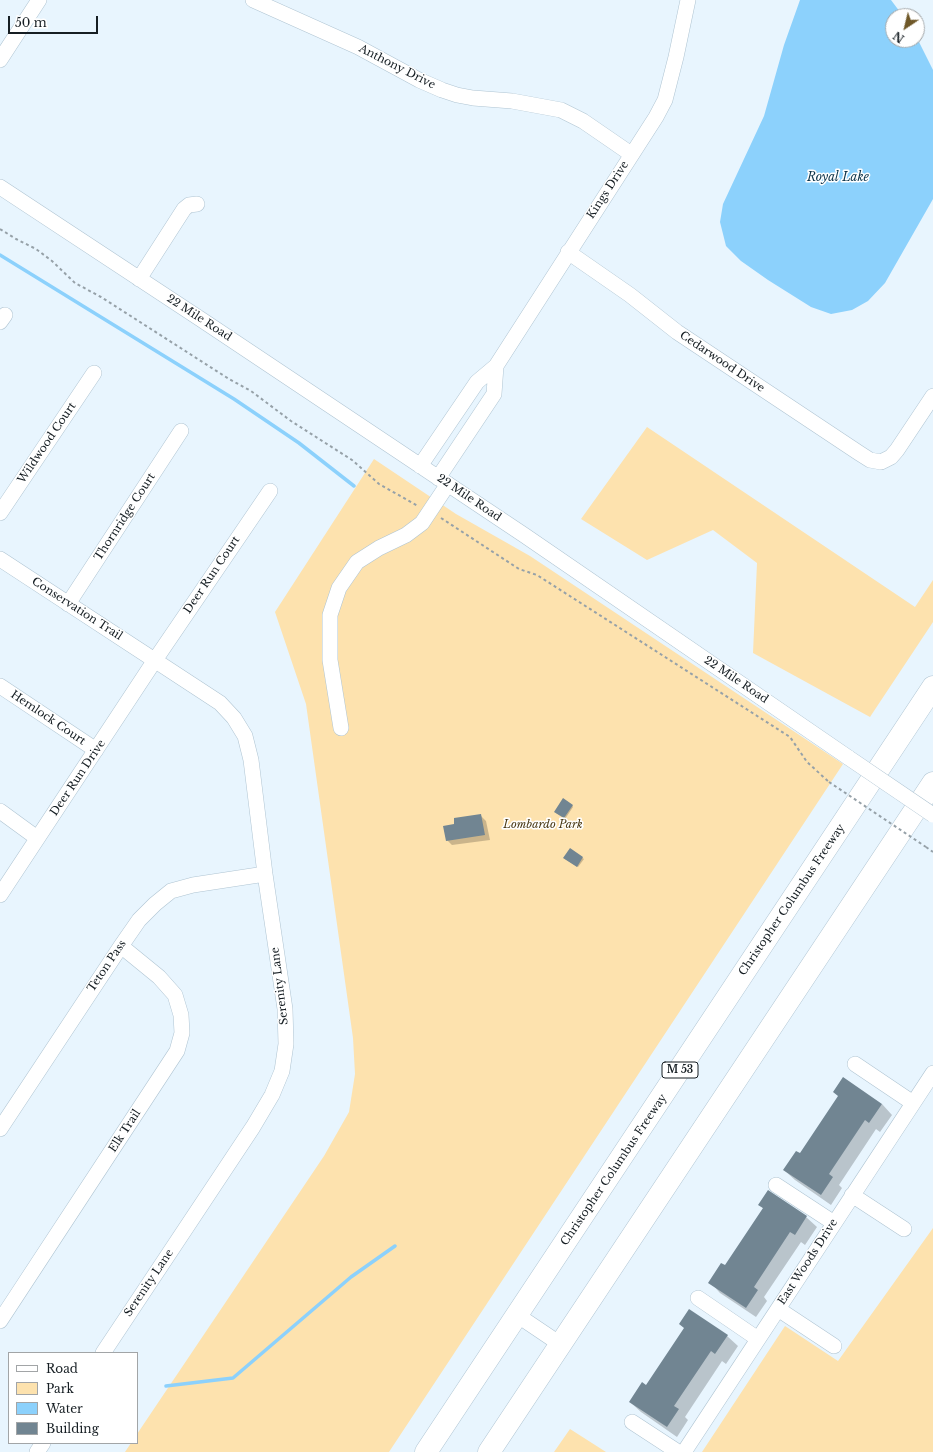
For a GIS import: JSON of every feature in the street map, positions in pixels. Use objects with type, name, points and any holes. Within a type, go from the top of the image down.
[{"type":"highway","name":"Christopher Columbus Freeway","points":[[426,1452],[933,687]]},
{"type":"highway","points":[[489,1452],[933,783]]},
{"type":"street","points":[[0,60],[39,0]]},
{"type":"street","name":"Anthony Drive","points":[[253,0],[358,47],[419,80],[442,90],[473,98],[512,101],[561,110],[583,120],[631,154]]},
{"type":"street","name":"Kings Drive","points":[[420,466],[477,382],[496,366],[656,117],[665,100],[688,0]]},
{"type":"street","name":"22 Mile Road","points":[[2,194],[139,279],[524,535],[933,815]]},
{"type":"street","points":[[139,279],[184,209],[189,205],[197,204]]},
{"type":"street","name":"Cedarwood Drive","points":[[568,252],[630,295],[677,332],[870,460],[880,462],[886,461],[897,450],[933,396]]},
{"type":"street","name":"Kings Drive","points":[[340,728],[330,660],[330,615],[339,588],[357,562],[411,531],[422,523],[430,512],[443,481],[494,394],[496,366]]},
{"type":"street","name":"Wildwood Court","points":[[0,513],[94,373]]},
{"type":"street","name":"Thornridge Court","points":[[68,604],[182,431]]},
{"type":"street","name":"Deer Run Court","points":[[154,660],[270,491]]},
{"type":"street","name":"Conservation Trail","points":[[0,559],[154,660]]},
{"type":"street","name":"Deer Run Drive","points":[[0,895],[154,660]]},
{"type":"street","name":"Serenity Lane","points":[[103,1352],[253,1127],[272,1095],[282,1072],[286,1044],[285,1009],[265,874],[251,760],[245,736],[234,718],[220,703],[154,660]]},
{"type":"street","name":"Hemlock Court","points":[[0,686],[96,750]]},
{"type":"street","points":[[0,811],[37,838]]},
{"type":"street","name":"Teton Pass","points":[[0,1129],[121,946],[139,920],[155,904],[172,891],[193,885],[265,874]]},
{"type":"street","name":"Elk Trail","points":[[0,1321],[177,1051],[182,1033],[181,1015],[175,995],[160,977],[121,946]]},
{"type":"street","points":[[855,1064],[913,1103]]},
{"type":"street","name":"East Woods Drive","points":[[684,1452],[932,1075]]},
{"type":"street","points":[[776,1185],[834,1223]]},
{"type":"street","points":[[852,1195],[904,1229]]},
{"type":"street","points":[[698,1298],[758,1339]]},
{"type":"street","points":[[778,1309],[834,1346]]},
{"type":"street","points":[[517,1315],[560,1344]]},
{"type":"street","points":[[632,1422],[678,1452]]},
{"type":"path","points":[[0,229],[36,249],[52,261],[75,283],[101,297],[229,379],[251,391],[291,421],[352,460],[379,484],[439,516],[519,570],[538,575],[790,737],[807,762],[829,782],[933,852]]},
{"type":"green space","points":[[647,427],[915,607],[933,580],[933,622],[870,717],[753,653],[757,563],[713,530],[647,560],[581,519]]},
{"type":"green space","name":"Lombardo Park","points":[[374,459],[456,514],[530,556],[843,764],[389,1452],[125,1452],[130,1444],[138,1444],[138,1433],[324,1156],[349,1112],[355,1074],[353,1038],[306,704],[275,612]]},
{"type":"green space","points":[[933,1228],[933,1452],[702,1452],[785,1326],[838,1361]]},
{"type":"green space","points":[[570,1429],[606,1452],[554,1452]]},
{"type":"water","name":"Royal Lake","points":[[800,0],[891,0],[897,8],[885,8],[885,48],[922,48],[933,70],[933,199],[885,283],[868,301],[852,310],[831,314],[811,307],[741,261],[726,246],[720,222],[723,204],[764,116],[784,45]]},
{"type":"building","points":[[563,798],[573,805],[564,818],[554,812]]},
{"type":"building","points":[[481,814],[485,835],[446,841],[443,826],[454,824],[454,818]]},
{"type":"building","points":[[570,848],[583,857],[577,867],[563,858]]},
{"type":"building","points":[[843,1077],[882,1104],[869,1123],[865,1120],[829,1174],[833,1177],[821,1195],[783,1170],[796,1151],[800,1153],[838,1096],[833,1092]]},
{"type":"building","points":[[768,1190],[807,1216],[795,1235],[790,1232],[754,1287],[758,1290],[746,1308],[708,1283],[721,1263],[725,1265],[763,1208],[758,1205]]},
{"type":"building","points":[[689,1309],[728,1335],[715,1354],[711,1351],[674,1406],[679,1409],[667,1427],[629,1402],[642,1382],[646,1385],[684,1328],[679,1324]]},
{"type":"waterway","points":[[0,255],[234,399],[299,443],[354,486]]},
{"type":"waterway","points":[[166,1386],[233,1378],[351,1277],[395,1246]]}]
